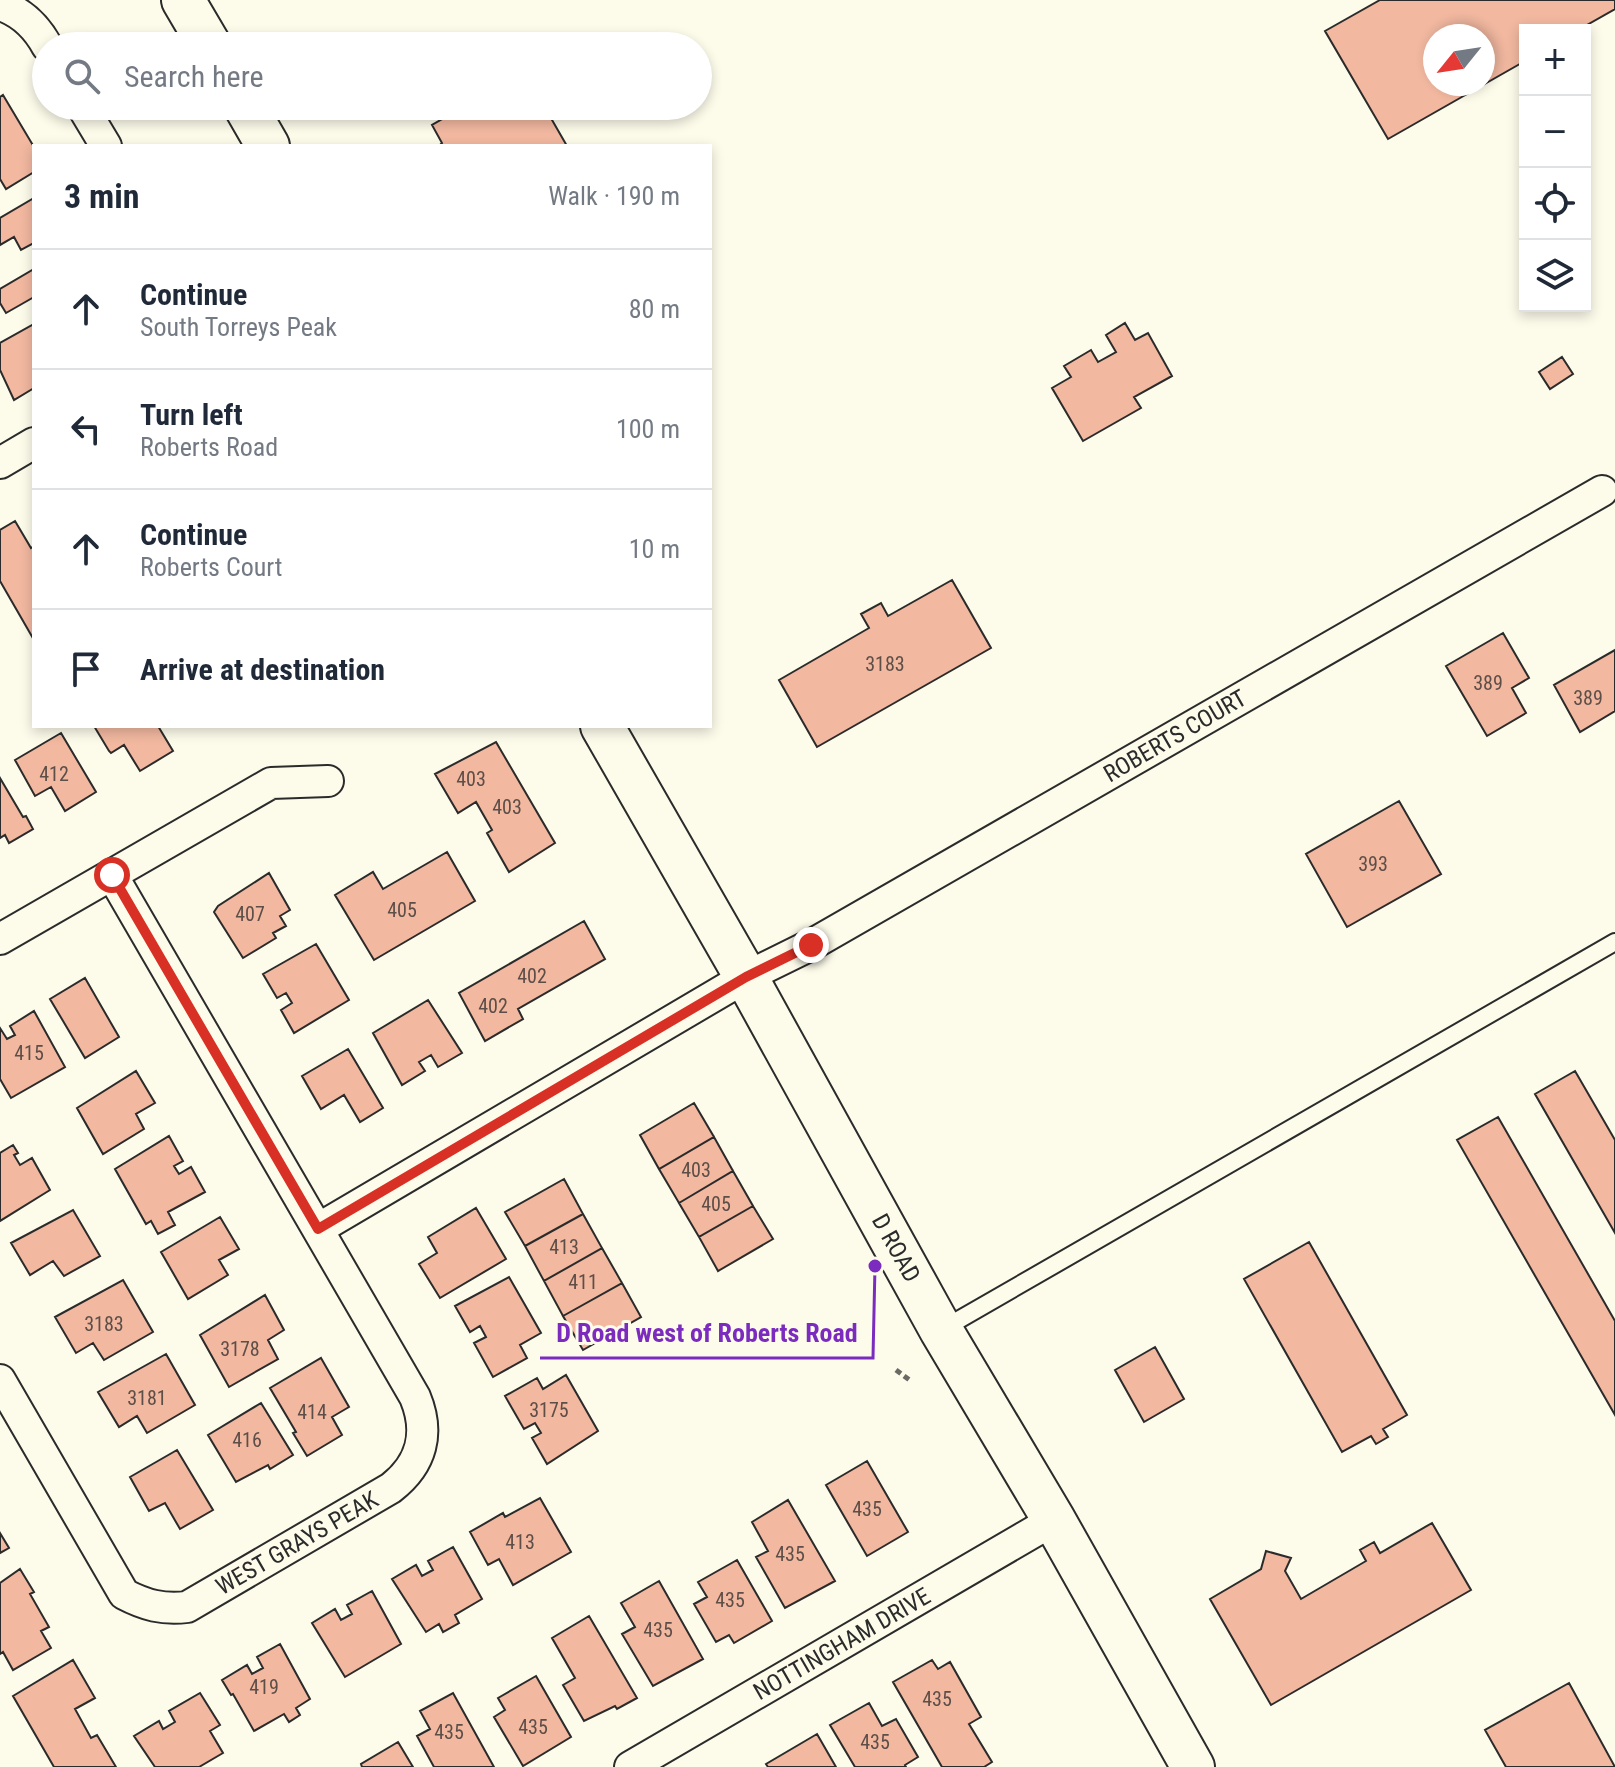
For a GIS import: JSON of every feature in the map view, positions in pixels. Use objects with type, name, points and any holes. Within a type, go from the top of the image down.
[{"type":"street","points":[[183,0],[202,32]]},
{"type":"street","points":[[0,5],[26,18],[39,32]]},
{"type":"street","points":[[90,120],[105,144]]},
{"type":"street","points":[[253,120],[267,144]]},
{"type":"street","points":[[0,463],[32,444]]},
{"type":"street","name":"ROBERTS COURT","points":[[318,1229],[746,977],[811,945],[1602,491]]},
{"type":"street","name":"D ROAD","points":[[603,728],[746,977],[941,1330],[1054,1520],[1193,1767]]},
{"type":"street","points":[[0,939],[271,783],[328,781]]},
{"type":"street","points":[[112,875],[318,1229]]},
{"type":"street","name":"WEST GRAYS PEAK","points":[[0,1380],[124,1594],[153,1607],[187,1607],[391,1488],[410,1470],[422,1446],[421,1412],[415,1397],[318,1229]]},
{"type":"street","name":"NOTTINGHAM DRIVE","points":[[630,1767],[1054,1520]]},
{"type":"lane","points":[[941,1330],[1615,942]]},
{"type":"path","points":[[896,1370],[911,1381]]},
{"type":"building","points":[[1380,0],[1615,0],[1615,9],[1589,24],[1519,24],[1519,64],[1495,78],[1495,24],[1423,24],[1423,96],[1464,96],[1388,139],[1325,31]]},
{"type":"building","points":[[3,95],[32,144],[32,173],[6,189],[0,179],[0,97]]},
{"type":"building","points":[[441,120],[552,120],[566,144],[441,144],[432,125]]},
{"type":"building","points":[[32,199],[32,244],[21,250],[14,237],[0,245],[0,218]]},
{"type":"building","points":[[32,270],[32,298],[6,313],[0,303],[0,289]]},
{"type":"building","points":[[1125,323],[1135,340],[1148,333],[1172,376],[1134,397],[1141,408],[1083,441],[1052,388],[1071,377],[1064,366],[1091,350],[1098,362],[1116,352],[1106,335]]},
{"type":"building","points":[[32,325],[32,389],[14,400],[0,370],[0,343]]},
{"type":"building","points":[[1562,357],[1573,374],[1550,389],[1539,372]]},
{"type":"building","points":[[15,521],[32,547],[32,637],[0,581],[0,530]]},
{"type":"building","points":[[952,580],[991,648],[817,747],[779,680],[869,628],[861,614],[881,603],[888,616]]},
{"type":"building","points":[[1503,633],[1529,678],[1512,688],[1526,713],[1487,736],[1446,666]]},
{"type":"building","points":[[1615,650],[1615,711],[1580,732],[1554,685]]},
{"type":"building","points":[[95,728],[159,728],[173,751],[140,771],[124,745],[111,753]]},
{"type":"building","points":[[61,733],[96,792],[65,811],[51,787],[35,796],[15,760]]},
{"type":"building","points":[[496,742],[555,843],[509,872],[487,833],[492,830],[476,802],[458,813],[435,774]]},
{"type":"building","points":[[0,778],[33,829],[9,843],[5,835],[0,838]]},
{"type":"building","points":[[1399,801],[1441,874],[1347,927],[1306,854]]},
{"type":"building","points":[[447,852],[475,901],[374,960],[335,895],[373,872],[383,889]]},
{"type":"building","points":[[269,873],[290,910],[280,916],[286,926],[273,933],[276,938],[243,958],[214,912],[218,906]]},
{"type":"building","points":[[584,921],[605,959],[518,1009],[523,1019],[485,1041],[459,993]]},
{"type":"building","points":[[316,944],[349,1000],[294,1033],[281,1010],[292,1003],[286,993],[277,998],[263,974]]},
{"type":"building","points":[[85,978],[119,1037],[85,1058],[50,999]]},
{"type":"building","points":[[428,1000],[462,1053],[438,1067],[431,1055],[419,1062],[425,1071],[402,1085],[373,1033]]},
{"type":"building","points":[[34,1011],[65,1067],[11,1098],[0,1079],[0,1028],[7,1039],[15,1035],[10,1026]]},
{"type":"building","points":[[348,1049],[383,1108],[360,1122],[344,1095],[321,1109],[302,1076]]},
{"type":"building","points":[[136,1071],[155,1103],[136,1114],[144,1129],[103,1154],[77,1108]]},
{"type":"building","points":[[1575,1071],[1615,1140],[1615,1233],[1535,1094]]},
{"type":"building","points":[[694,1103],[714,1137],[659,1169],[640,1135]]},
{"type":"building","points":[[1498,1117],[1615,1321],[1615,1415],[1457,1140]]},
{"type":"building","points":[[169,1136],[183,1161],[174,1166],[179,1174],[191,1167],[205,1192],[168,1212],[175,1225],[158,1234],[151,1221],[146,1224],[115,1169]]},
{"type":"building","points":[[714,1137],[733,1171],[679,1203],[659,1169]]},
{"type":"building","points":[[13,1145],[20,1165],[32,1158],[50,1190],[0,1221],[0,1153]]},
{"type":"building","points":[[733,1171],[753,1206],[699,1237],[679,1203]]},
{"type":"building","points":[[564,1179],[583,1214],[525,1246],[505,1212]]},
{"type":"building","points":[[753,1206],[773,1239],[718,1271],[699,1237]]},
{"type":"building","points":[[476,1208],[506,1259],[440,1298],[419,1264],[437,1253],[428,1237]]},
{"type":"building","points":[[73,1210],[100,1256],[64,1276],[53,1261],[30,1275],[11,1243]]},
{"type":"building","points":[[583,1214],[602,1248],[544,1281],[525,1246]]},
{"type":"building","points":[[220,1217],[239,1249],[219,1260],[228,1275],[188,1299],[161,1252]]},
{"type":"building","points":[[1309,1242],[1407,1415],[1383,1429],[1388,1437],[1376,1444],[1371,1436],[1342,1452],[1244,1279]]},
{"type":"building","points":[[602,1248],[622,1283],[563,1316],[544,1281]]},
{"type":"building","points":[[509,1277],[541,1333],[520,1345],[527,1358],[493,1377],[474,1343],[486,1337],[480,1326],[470,1332],[455,1306]]},
{"type":"building","points":[[123,1280],[153,1332],[104,1360],[93,1343],[76,1353],[55,1317]]},
{"type":"building","points":[[622,1283],[641,1317],[583,1350],[563,1316]]},
{"type":"building","points":[[265,1295],[284,1330],[268,1340],[278,1359],[229,1387],[200,1335]]},
{"type":"building","points":[[1155,1347],[1184,1399],[1144,1422],[1115,1370]]},
{"type":"building","points":[[166,1354],[195,1405],[147,1433],[137,1416],[119,1427],[98,1392]]},
{"type":"building","points":[[321,1358],[349,1407],[332,1417],[342,1435],[307,1456],[270,1388]]},
{"type":"building","points":[[566,1375],[598,1431],[547,1464],[532,1438],[541,1433],[535,1423],[524,1429],[505,1396],[537,1378],[543,1389]]},
{"type":"building","points":[[261,1403],[293,1455],[270,1469],[268,1465],[236,1482],[208,1435]]},
{"type":"building","points":[[177,1450],[213,1510],[180,1529],[165,1503],[149,1511],[130,1477]]},
{"type":"building","points":[[867,1461],[908,1532],[867,1556],[826,1485]]},
{"type":"building","points":[[540,1498],[571,1552],[513,1585],[499,1559],[488,1565],[470,1532],[503,1513],[505,1517]]},
{"type":"building","points":[[788,1500],[835,1581],[785,1608],[756,1557],[768,1551],[752,1522]]},
{"type":"building","points":[[1432,1523],[1471,1590],[1271,1705],[1210,1599],[1261,1569],[1266,1551],[1291,1558],[1285,1571],[1301,1599],[1366,1561],[1360,1550],[1374,1542],[1380,1553]]},
{"type":"building","points":[[0,1533],[9,1548],[0,1553]]},
{"type":"building","points":[[453,1547],[482,1599],[455,1615],[459,1623],[443,1632],[439,1624],[426,1632],[392,1579],[416,1565],[422,1576],[433,1570],[428,1561]]},
{"type":"building","points":[[737,1560],[772,1621],[734,1643],[729,1635],[716,1642],[694,1604],[707,1597],[698,1582]]},
{"type":"building","points":[[20,1569],[49,1627],[41,1631],[51,1648],[13,1670],[3,1652],[0,1654],[0,1583]]},
{"type":"building","points":[[659,1581],[703,1659],[653,1686],[622,1634],[635,1627],[621,1603]]},
{"type":"building","points":[[372,1591],[401,1644],[345,1677],[312,1623],[335,1609],[341,1620],[352,1614],[347,1605]]},
{"type":"building","points":[[589,1616],[637,1698],[584,1721],[563,1685],[575,1678],[552,1638]]},
{"type":"building","points":[[280,1644],[310,1699],[296,1708],[300,1715],[289,1722],[284,1714],[254,1731],[222,1680],[247,1665],[252,1674],[263,1668],[257,1657]]},
{"type":"building","points":[[73,1660],[95,1698],[75,1709],[91,1738],[97,1735],[116,1767],[54,1767],[13,1696]]},
{"type":"building","points":[[932,1660],[938,1669],[950,1662],[981,1717],[969,1724],[992,1762],[984,1767],[942,1767],[893,1682]]},
{"type":"building","points":[[536,1676],[571,1737],[523,1766],[494,1717],[505,1710],[498,1698]]},
{"type":"building","points":[[1569,1683],[1615,1767],[1506,1767],[1485,1730]]},
{"type":"building","points":[[200,1693],[220,1725],[210,1731],[223,1753],[199,1767],[155,1767],[134,1736],[159,1721],[163,1729],[175,1722],[169,1711]]},
{"type":"building","points":[[453,1693],[494,1767],[434,1767],[417,1736],[430,1729],[420,1711]]},
{"type":"building","points":[[869,1703],[882,1726],[896,1719],[918,1757],[906,1767],[855,1767],[830,1725]]},
{"type":"building","points":[[817,1734],[836,1767],[768,1767],[766,1764]]},
{"type":"building","points":[[398,1742],[413,1767],[362,1767],[361,1764]]},
{"type":"place","name":"D Road west of Roberts Road","points":[[875,1266]]},
{"type":"route","points":[[112,875],[318,1229],[746,977],[811,945]]}]
